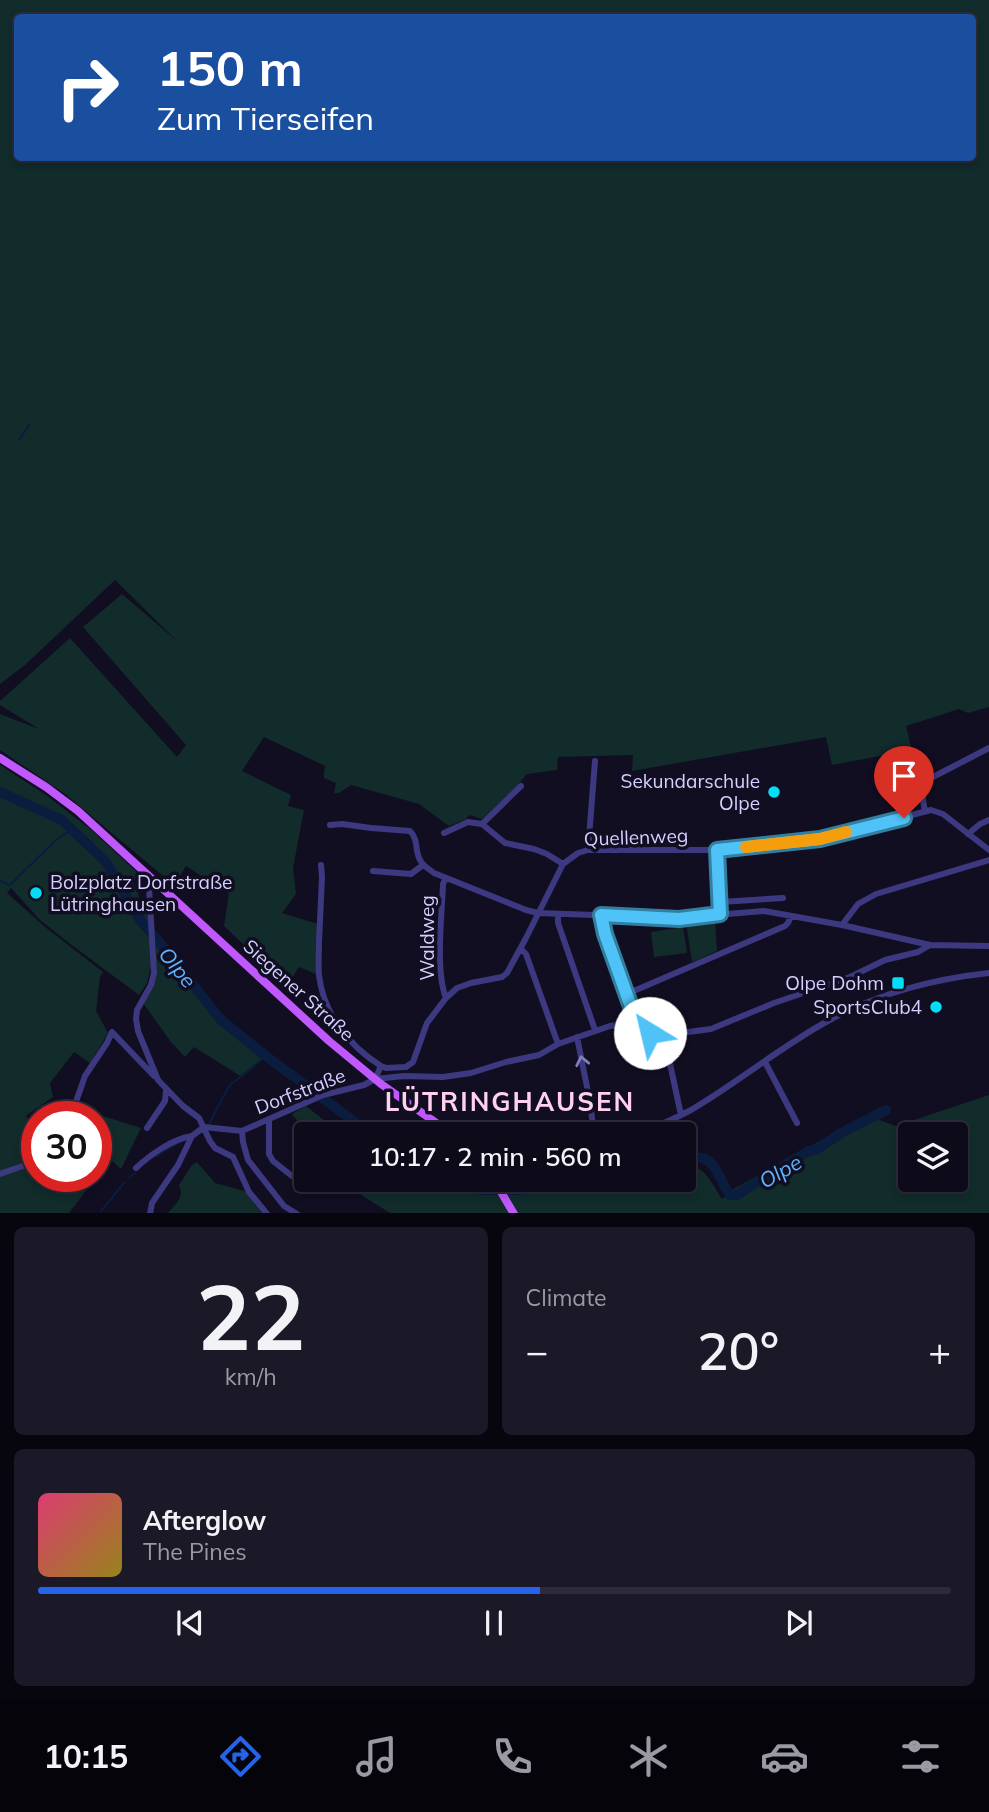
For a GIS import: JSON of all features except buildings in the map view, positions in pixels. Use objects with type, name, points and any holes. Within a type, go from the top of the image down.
[{"type":"main road","name":"Siegener Straße","points":[[0,758],[78,811],[329,1041],[375,1079],[435,1122]]},
{"type":"main road","points":[[501,1192],[514,1213]]},
{"type":"street","points":[[989,748],[931,778],[924,785],[922,794],[925,811],[934,810],[943,814],[989,850]]},
{"type":"street","points":[[588,850],[595,761]]},
{"type":"street","points":[[482,824],[521,786]]},
{"type":"street","name":"Quellenweg","points":[[563,864],[578,853],[588,850],[717,850],[820,839],[925,811]]},
{"type":"street","points":[[968,834],[989,820]]},
{"type":"street","points":[[321,865],[319,974],[328,1010],[353,1043],[380,1066],[406,1067],[413,1062],[427,1023],[446,998],[457,988],[502,977],[507,973],[563,864],[541,851],[505,843],[482,824],[468,822],[444,833]]},
{"type":"street","points":[[330,825],[410,831],[414,835],[423,865],[446,878],[537,913],[679,919],[764,911],[930,944],[989,946]]},
{"type":"street","points":[[717,850],[720,914]]},
{"type":"street","points":[[842,925],[858,904],[876,894],[989,860]]},
{"type":"street","points":[[373,871],[411,874],[423,865]]},
{"type":"street","name":"Waldweg","points":[[446,878],[443,884],[440,934],[442,988],[446,998]]},
{"type":"street","points":[[153,879],[149,887],[155,965],[153,979],[137,1010],[136,1019],[138,1031],[158,1080]]},
{"type":"street","points":[[720,902],[782,898]]},
{"type":"street","points":[[558,914],[558,923],[596,1030]]},
{"type":"street","points":[[601,915],[605,934],[639,1029]]},
{"type":"street","points":[[626,992],[785,926],[791,916]]},
{"type":"street","points":[[681,1115],[665,1035],[712,1029],[774,1003],[831,985],[885,960],[918,952],[930,944]]},
{"type":"street","points":[[521,948],[526,954],[558,1044]]},
{"type":"street","points":[[665,1122],[681,1115],[829,1020],[901,990],[989,972]]},
{"type":"street","name":"Dorfstraße","points":[[204,1127],[242,1131],[320,1096],[375,1079],[404,1076],[443,1077],[471,1073],[539,1055],[576,1037],[617,1025],[665,1035]]},
{"type":"street","points":[[76,1101],[85,1076],[112,1032],[166,1091],[199,1118],[215,1148],[233,1157],[249,1192],[267,1213]]},
{"type":"street","points":[[576,1037],[592,1122]]},
{"type":"street","points":[[765,1062],[797,1123]]},
{"type":"street","points":[[375,1079],[380,1066]]},
{"type":"street","points":[[147,1128],[165,1101],[166,1091]]},
{"type":"street","points":[[269,1119],[269,1154],[273,1161],[294,1178]]},
{"type":"street","points":[[136,1168],[158,1151],[192,1136],[204,1127]]},
{"type":"street","points":[[242,1131],[248,1160],[284,1206],[297,1213]]},
{"type":"street","points":[[150,1213],[152,1203],[178,1165],[192,1136]]},
{"type":"street","points":[[0,1174],[21,1167]]},
{"type":"green space","points":[[0,0],[989,0],[989,707],[968,713],[959,709],[906,726],[912,750],[832,765],[826,737],[632,771],[633,755],[558,757],[557,770],[527,774],[482,819],[469,815],[449,826],[419,804],[351,785],[339,793],[334,793],[336,783],[324,778],[325,766],[264,737],[242,771],[291,795],[288,806],[304,810],[293,868],[296,894],[282,913],[318,924],[316,974],[299,967],[287,986],[224,926],[229,894],[186,866],[174,885],[65,794],[0,750],[0,714],[39,729],[0,705],[0,701],[70,638],[177,757],[186,745],[83,627],[122,594],[178,642],[115,580],[25,665],[0,684]]},
{"type":"green space","points":[[0,765],[46,795],[94,832],[141,876],[133,882],[148,918],[152,960],[147,983],[139,995],[40,920],[11,888],[7,893],[45,927],[103,972],[96,1011],[108,1033],[90,1063],[74,1052],[50,1083],[53,1097],[47,1101],[21,1101],[21,1192],[85,1192],[69,1213],[0,1213]]},
{"type":"green space","points":[[715,920],[717,951],[692,962],[686,923]]},
{"type":"green space","points":[[683,927],[687,953],[654,957],[651,932]]},
{"type":"green space","points":[[155,941],[220,1020],[266,1057],[242,1077],[194,1047],[185,1057],[143,1003],[155,973]]},
{"type":"green space","points":[[989,1095],[989,1213],[390,1213],[361,1195],[364,1192],[696,1192],[696,1167],[711,1181],[722,1199],[732,1190],[866,1115],[898,1125],[898,1192],[968,1192],[968,1122],[908,1122]]},
{"type":"green space","points":[[306,1106],[326,1122],[298,1122],[292,1114]]},
{"type":"green space","points":[[112,1119],[141,1128],[121,1169],[112,1161]]},
{"type":"green space","points":[[197,1162],[215,1183],[245,1191],[262,1213],[168,1213],[180,1197],[179,1185]]},
{"type":"waterway","points":[[19,440],[29,425]]},
{"type":"waterway","name":"Olpe","points":[[0,792],[62,820],[106,862],[140,920],[221,1020],[355,1122]]},
{"type":"waterway","points":[[0,880],[11,884],[56,840],[72,829]]},
{"type":"waterway","points":[[209,1124],[229,1086],[266,1056]]},
{"type":"waterway","name":"Olpe","points":[[696,1158],[707,1160],[715,1168],[730,1195],[737,1195],[772,1172],[886,1110]]},
{"type":"waterway","points":[[156,1156],[180,1142]]},
{"type":"waterway","points":[[129,1178],[135,1173]]},
{"type":"waterway","points":[[101,1211],[124,1183]]},
{"type":"slow traffic","points":[[746,847],[820,839],[846,832]]},
{"type":"place","name":"Sekundarschule Olpe","points":[[774,792]]},
{"type":"place","name":"Bolzplatz Dorfstraße Lütringhausen","points":[[36,893]]},
{"type":"place","name":"Olpe Dohm","points":[[898,983]]},
{"type":"place","name":"SportsClub4","points":[[936,1007]]},
{"type":"district","name":"LÜTRINGHAUSEN","points":[[510,1101]]},
{"type":"route","points":[[650,1033],[639,1029],[605,934],[601,915],[679,919],[720,914],[717,850],[820,839],[904,818]]}]
